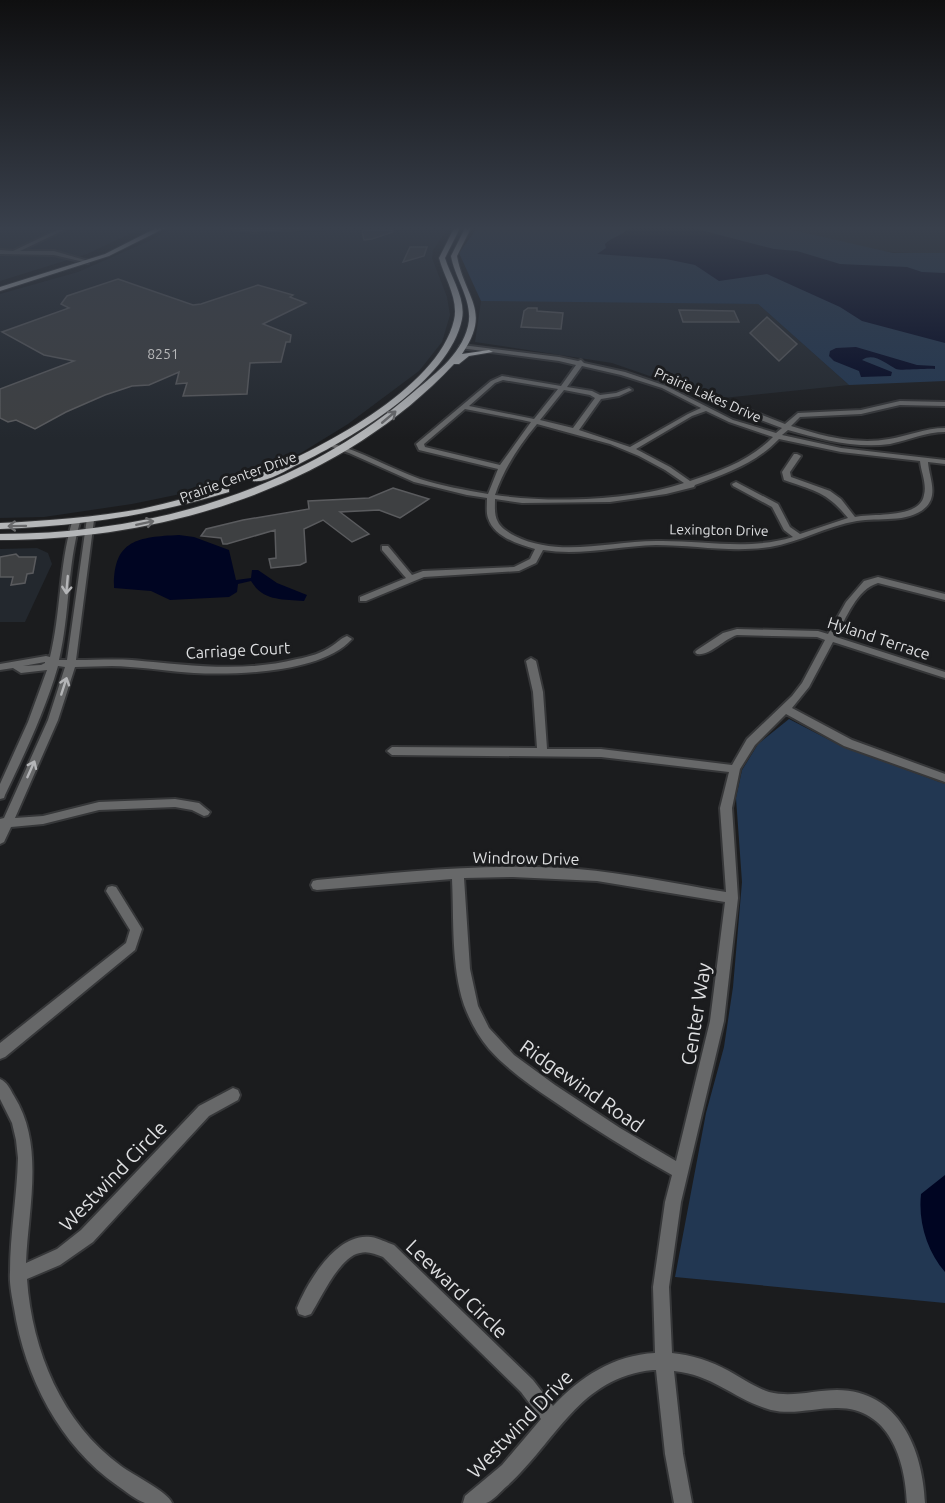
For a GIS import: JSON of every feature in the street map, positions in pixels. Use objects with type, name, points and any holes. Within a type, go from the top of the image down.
[{"type":"main road","name":"Prairie Center Drive","points":[[0,526],[76,522],[165,506],[216,493],[299,461],[330,445],[421,378],[450,346],[457,328],[459,307],[456,298]]},
{"type":"main road","name":"Prairie Center Drive","points":[[0,537],[71,535],[160,519],[228,499],[288,477],[341,450],[381,424],[431,381],[462,347],[469,334],[472,310],[468,298]]},
{"type":"main road","points":[[469,334],[474,344],[489,350]]},
{"type":"main road","points":[[431,381],[450,369],[463,356],[489,350]]},
{"type":"street","name":"Prairie Lakes Drive","points":[[450,346],[581,362],[644,379],[777,437],[841,450],[945,462]]},
{"type":"street","points":[[492,497],[502,468],[581,362]]},
{"type":"street","points":[[502,468],[447,456],[420,447],[420,444],[493,381],[502,378],[599,397],[617,395],[629,390]]},
{"type":"street","points":[[574,432],[599,397]]},
{"type":"street","points":[[330,445],[341,450],[345,456],[393,475],[401,475],[441,488],[492,497],[580,502],[638,497],[691,485],[735,468],[757,455],[793,418],[806,413],[861,412],[900,403],[945,404]]},
{"type":"street","points":[[464,407],[574,432],[629,450],[674,473],[691,485]]},
{"type":"street","points":[[629,450],[706,408]]},
{"type":"street","points":[[740,408],[787,426],[838,439],[881,443],[923,431],[945,430]]},
{"type":"street","points":[[797,456],[786,472],[788,478],[827,493],[838,501],[853,519]]},
{"type":"street","name":"Lexington Drive","points":[[492,497],[490,514],[502,531],[523,542],[540,547],[655,543],[758,547],[853,519],[902,515],[921,507],[927,499],[929,487],[924,460]]},
{"type":"street","points":[[736,484],[775,506],[787,528],[798,537]]},
{"type":"street","points":[[0,839],[4,823],[53,720],[71,664],[90,520]]},
{"type":"street","points":[[0,795],[27,739],[53,663],[66,591],[71,535],[76,522]]},
{"type":"street","points":[[363,599],[410,578],[437,573],[516,569],[534,561],[540,547]]},
{"type":"street","points":[[385,548],[410,578]]},
{"type":"street","name":"Center Way","points":[[683,1503],[674,1454],[664,1362],[661,1287],[673,1202],[717,1021],[732,898],[726,808],[735,769],[751,742],[786,709],[806,685],[859,591],[870,581],[878,580],[945,597]]},
{"type":"street","name":"Hyland Terrace","points":[[700,652],[726,634],[737,632],[811,633],[945,675]]},
{"type":"street","name":"Carriage Court","points":[[0,667],[16,666],[21,670],[43,668],[53,663],[122,663],[197,670],[269,666],[322,657],[338,648],[347,639]]},
{"type":"street","points":[[531,661],[538,692],[542,751]]},
{"type":"street","points":[[786,709],[858,747],[945,778]]},
{"type":"street","points":[[392,751],[601,753],[735,769]]},
{"type":"street","points":[[4,823],[43,820],[99,806],[175,804],[195,806],[204,812]]},
{"type":"street","name":"Windrow Drive","points":[[317,885],[458,873],[576,874],[732,898]]},
{"type":"street","name":"Ridgewind Road","points":[[458,873],[465,978],[478,1022],[492,1042],[509,1060],[613,1134],[681,1172]]},
{"type":"street","points":[[0,1052],[131,946],[136,929],[112,891]]},
{"type":"street","points":[[0,1086],[14,1106],[20,1122],[27,1158],[17,1274],[35,1361],[53,1399],[76,1435],[104,1464],[163,1503]]},
{"type":"street","name":"Westwind Circle","points":[[17,1274],[41,1268],[66,1255],[87,1236],[204,1112],[233,1095]]},
{"type":"street","name":"Leeward Circle","points":[[305,1308],[337,1257],[355,1245],[374,1243],[388,1251],[527,1386],[551,1418]]},
{"type":"street","name":"Westwind Drive","points":[[472,1503],[497,1484],[528,1451],[551,1418],[575,1394],[597,1378],[620,1367],[664,1362],[697,1365],[716,1373],[753,1395],[773,1402],[794,1405],[842,1398],[872,1408],[898,1434],[910,1454],[916,1479],[916,1503]]},
{"type":"shaded area","points":[[0,298],[447,298],[450,315],[442,342],[419,371],[348,424],[301,453],[256,472],[200,490],[132,504],[44,517],[0,518]]},
{"type":"shaded area","points":[[480,298],[945,298],[945,381],[849,385],[758,304],[481,301]]},
{"type":"shaded area","points":[[820,298],[945,298],[945,343],[862,321]]},
{"type":"shaded area","points":[[481,301],[758,304],[849,385],[705,400],[667,382],[612,363],[475,342]]},
{"type":"shaded area","points":[[856,347],[917,365],[935,366],[935,369],[898,370],[871,357],[862,360],[892,372],[891,376],[861,377],[859,371],[834,361],[829,356],[830,351],[836,348]]},
{"type":"shaded area","points":[[179,535],[194,537],[229,550],[236,580],[251,578],[252,570],[258,570],[277,583],[307,595],[304,601],[274,598],[261,592],[251,581],[238,584],[237,592],[229,597],[170,600],[151,591],[114,588],[118,560],[130,544],[151,537]]},
{"type":"shaded area","points":[[37,548],[48,553],[52,564],[25,622],[0,622],[0,549]]},
{"type":"shaded area","points":[[789,719],[841,746],[945,784],[945,1303],[675,1277],[706,1113],[724,1047],[733,987],[742,882],[736,798],[742,770],[758,744]]},
{"type":"shaded area","points":[[945,1175],[945,1272],[933,1255],[925,1236],[920,1205],[921,1194]]},
{"type":"building","points":[[65,298],[173,298],[193,305],[219,298],[293,298],[306,303],[263,324],[291,335],[290,342],[286,342],[281,362],[250,363],[247,394],[183,396],[187,383],[176,384],[179,372],[149,385],[132,386],[105,395],[35,429],[16,420],[8,422],[0,418],[0,389],[74,361],[44,355],[2,332],[69,308],[61,304]]},
{"type":"building","points":[[528,308],[563,313],[561,329],[521,327],[524,311]]},
{"type":"building","points":[[679,310],[734,311],[739,322],[683,322]]},
{"type":"building","points":[[767,317],[797,344],[779,361],[750,333]]},
{"type":"building","points":[[393,488],[429,499],[400,518],[379,510],[340,512],[369,534],[352,542],[323,520],[304,529],[306,562],[300,565],[271,568],[269,559],[276,558],[275,530],[227,544],[223,544],[221,538],[201,536],[206,529],[309,509],[308,501],[369,498]]},
{"type":"building","points":[[16,554],[19,557],[36,557],[33,573],[27,574],[25,583],[11,585],[13,577],[0,577],[0,557]]}]
